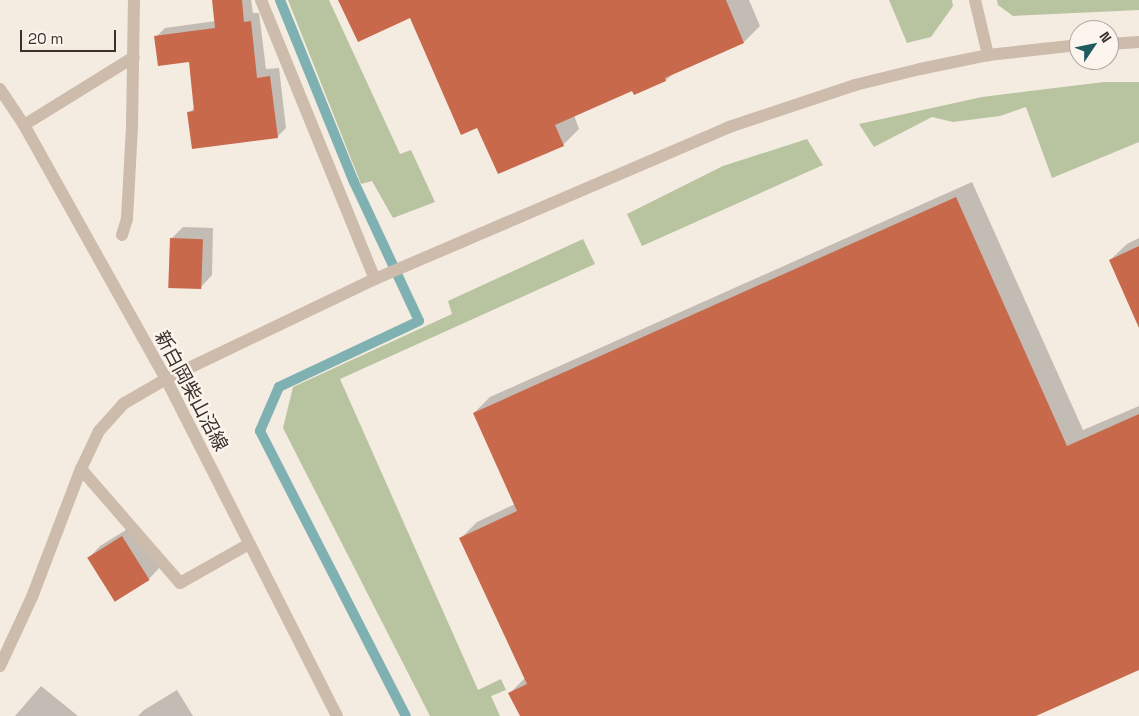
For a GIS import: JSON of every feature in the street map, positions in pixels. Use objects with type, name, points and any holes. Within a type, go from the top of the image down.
[{"type":"street","points":[[122,235],[127,219],[134,57],[134,0]]},
{"type":"street","points":[[262,0],[375,279]]},
{"type":"street","points":[[975,0],[988,55]]},
{"type":"street","points":[[1119,43],[1139,42]]},
{"type":"street","points":[[0,666],[32,597],[81,469],[111,416],[123,404],[166,379],[375,279],[730,127],[855,85],[988,55],[1069,46]]},
{"type":"street","points":[[24,126],[134,57]]},
{"type":"street","name":"新白岡柴山沼線","points":[[0,89],[24,126],[166,379],[337,716]]},
{"type":"street","points":[[81,469],[180,583],[249,544]]},
{"type":"green space","points":[[288,0],[329,0],[400,154],[411,150],[435,202],[393,218],[372,181],[361,184]]},
{"type":"green space","points":[[889,0],[952,0],[953,6],[931,37],[907,43]]},
{"type":"green space","points":[[997,0],[1139,0],[1139,10],[1013,16],[998,5]]},
{"type":"green space","points":[[1104,82],[1139,82],[1139,142],[1052,178],[1026,107],[1000,116],[953,122],[932,117],[874,147],[859,124],[982,97]]},
{"type":"green space","points":[[807,139],[823,165],[642,246],[627,214],[723,166]]},
{"type":"green space","points":[[583,239],[595,264],[340,379],[478,690],[501,679],[506,690],[491,696],[500,716],[430,716],[283,428],[293,387],[452,314],[448,301]]},
{"type":"building","points":[[212,0],[242,0],[244,22],[251,21],[257,78],[270,76],[278,138],[192,149],[187,112],[194,111],[189,62],[158,66],[154,36],[215,28]]},
{"type":"building","points":[[338,0],[726,0],[744,43],[665,78],[666,81],[634,95],[632,91],[555,125],[564,146],[498,174],[477,128],[461,135],[410,18],[358,42]]},
{"type":"building","points":[[956,197],[1067,446],[1139,414],[1139,670],[1036,716],[520,716],[508,693],[527,684],[459,538],[517,511],[473,413]]},
{"type":"building","points":[[170,238],[203,239],[201,289],[168,288]]},
{"type":"building","points":[[1139,246],[1139,328],[1109,260]]},
{"type":"building","points":[[122,536],[150,580],[115,602],[87,558]]},
{"type":"waterway","points":[[280,0],[354,182],[419,321],[279,387],[260,431],[406,716]]}]
